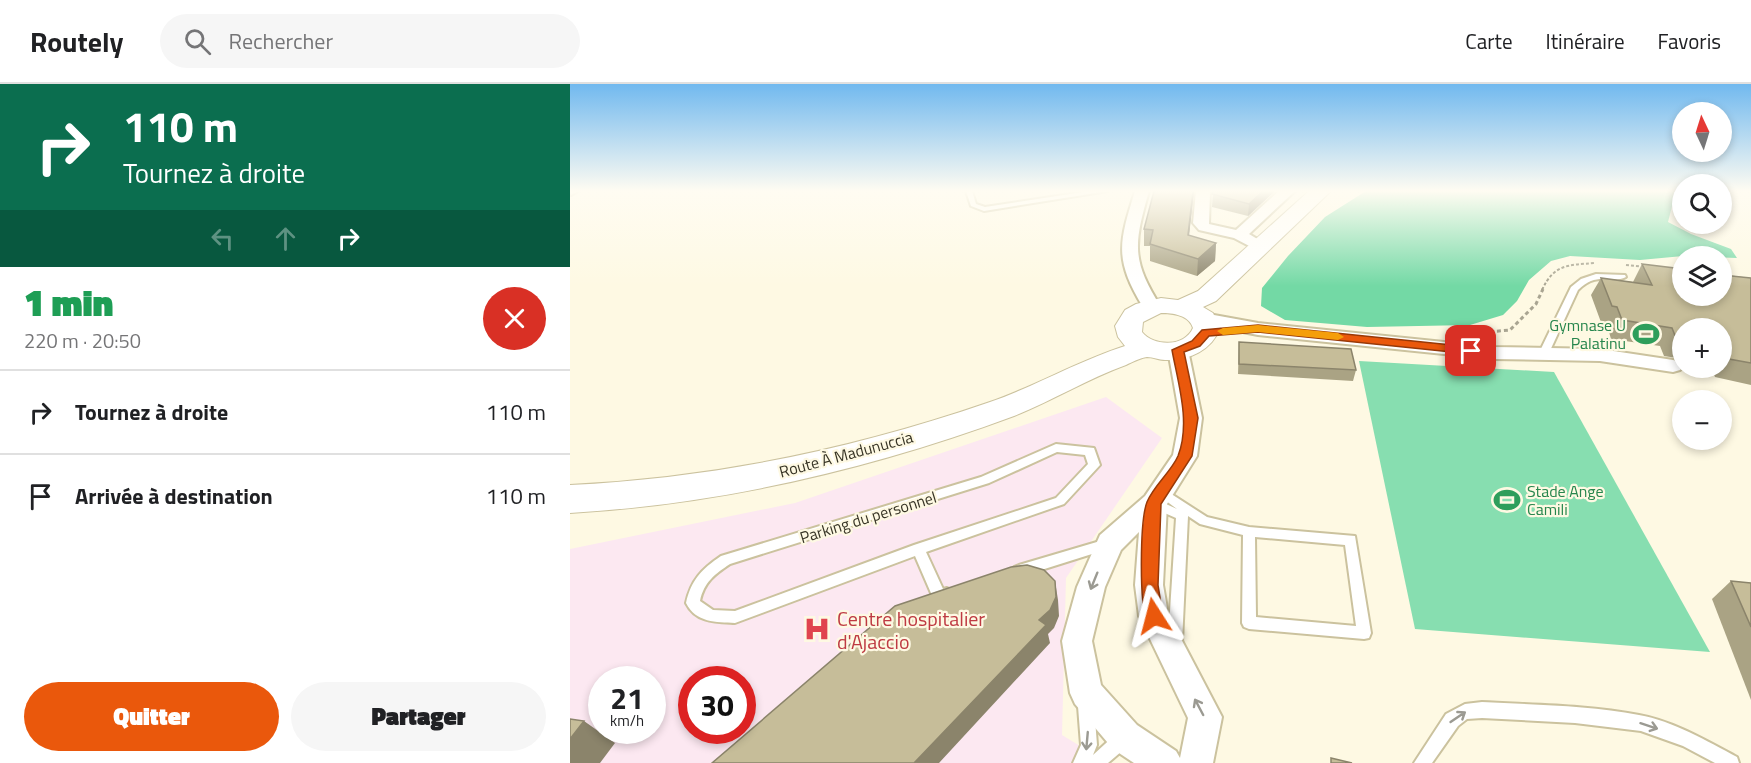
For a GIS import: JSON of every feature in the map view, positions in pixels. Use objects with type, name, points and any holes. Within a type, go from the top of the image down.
[{"type":"main road","points":[[1200,314],[1152,307],[1133,316],[1128,323],[1127,330],[1130,349],[1178,350],[1196,344],[1200,314],[1261,246],[1286,223]]},
{"type":"main road","name":"Route À Madunuccia","points":[[570,499],[670,492],[796,468],[896,442],[1003,408],[1130,349]]},
{"type":"street","points":[[1133,223],[1129,236],[1128,260],[1152,307]]},
{"type":"street","points":[[1202,223],[1204,226],[1239,235],[1261,246]]},
{"type":"street","points":[[1239,235],[1253,223]]},
{"type":"street","points":[[1200,314],[1258,329],[1493,353],[1543,356],[1600,355],[1672,366]]},
{"type":"street","points":[[1164,763],[1125,737],[1086,693],[1077,641],[1091,586],[1110,543],[1158,498],[1185,456],[1191,418],[1178,350]]},
{"type":"street","points":[[1158,498],[1149,585],[1154,616],[1174,660],[1205,717],[1196,763]]},
{"type":"lane","points":[[1543,356],[1574,289],[1581,281],[1596,276],[1622,277]]},
{"type":"lane","name":"Parking du personnel","points":[[1056,448],[1089,451],[1094,465],[1060,501],[918,549],[735,617],[710,616],[693,603],[695,588],[706,574],[726,560],[985,480],[1056,448]]},
{"type":"lane","points":[[1158,498],[1204,520],[1249,532],[1351,540],[1364,633],[1249,623],[1249,532]]},
{"type":"lane","points":[[1008,575],[1110,543]]},
{"type":"lane","points":[[918,549],[939,596],[962,589]]},
{"type":"lane","points":[[1081,763],[1089,745],[1083,676]]},
{"type":"lane","points":[[1422,763],[1452,720],[1465,712],[1482,710],[1575,715],[1641,723],[1686,739],[1731,763]]},
{"type":"lane","points":[[1096,763],[1125,737]]},
{"type":"path","points":[[1476,333],[1509,330],[1536,304],[1549,275],[1568,265],[1596,263]]},
{"type":"path","points":[[1620,265],[1652,268]]},
{"type":"shaded area","name":"Centre hospitalier d'Ajaccio","points":[[1106,397],[1162,438],[1066,578],[1062,735],[1108,763],[570,763],[570,549],[795,503]]},
{"type":"green space","points":[[1320,223],[1669,223],[1672,224],[1672,234],[1691,234],[1723,246],[1672,246],[1672,257],[1640,260],[1570,256],[1551,261],[1529,280],[1517,301],[1503,315],[1470,325],[1367,327],[1285,320],[1261,306],[1262,288]]},
{"type":"green space","name":"Stade Ange Camili","points":[[1359,361],[1554,372],[1710,652],[1415,629]]},
{"type":"building","points":[[1146,223],[1189,223],[1188,235],[1216,243],[1198,259],[1150,244],[1153,230],[1144,229]]},
{"type":"building","points":[[1642,264],[1672,268],[1672,306],[1732,306],[1732,276],[1751,278],[1751,363],[1732,360],[1732,318],[1672,318],[1672,328],[1622,320],[1617,307],[1612,306],[1601,278],[1652,285]]},
{"type":"building","points":[[1239,342],[1351,349],[1356,370],[1239,364]]},
{"type":"building","points":[[1027,565],[1044,570],[1055,581],[1056,597],[1050,610],[1039,620],[1046,625],[914,763],[712,763],[734,744],[756,744],[756,725],[895,606],[1011,567]]},
{"type":"building","points":[[1731,581],[1751,583],[1751,627]]},
{"type":"building","points":[[570,719],[584,721],[570,739]]},
{"type":"building","points":[[1331,758],[1352,763],[1331,763]]},
{"type":"slow traffic","points":[[1223,331],[1258,329],[1338,337]]},
{"type":"place","name":"Gymnase U Palatinu","points":[[1646,334]]},
{"type":"place","name":"Stade Ange Camili","points":[[1507,500]]},
{"type":"place","name":"Centre hospitalier d'Ajaccio","points":[[817,629]]},
{"type":"route","points":[[1154,616],[1149,585],[1154,503],[1185,456],[1191,418],[1178,350],[1196,344],[1206,333],[1258,329],[1471,351]]}]
